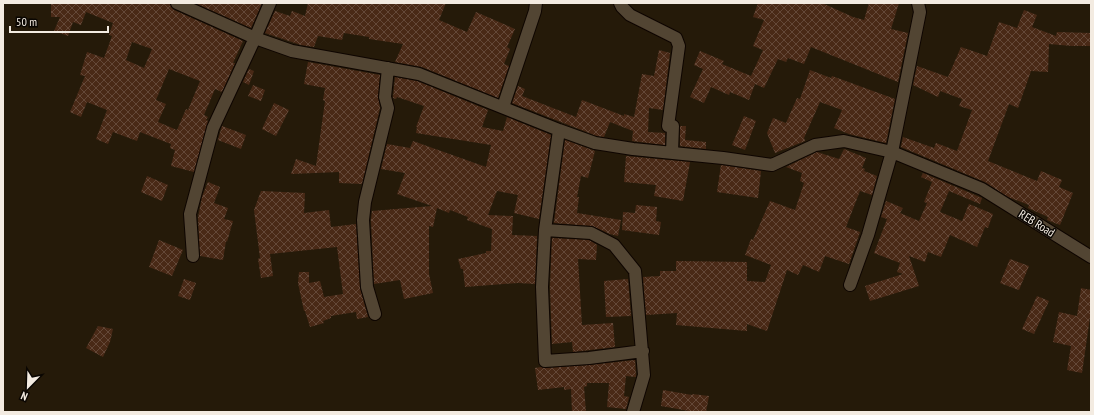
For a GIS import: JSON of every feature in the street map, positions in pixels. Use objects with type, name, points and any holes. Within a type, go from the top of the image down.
[{"type":"street","name":"REB Road","points":[[178,3],[198,7],[255,38],[292,51],[419,74],[595,143],[633,149],[723,158],[772,165],[815,144],[844,141],[892,152],[982,189],[1091,257]]},
{"type":"street","points":[[193,256],[190,214],[213,128],[270,3]]},
{"type":"street","points":[[503,107],[535,11],[536,3]]},
{"type":"street","points":[[620,3],[630,15],[676,38],[679,46],[668,126],[673,126],[672,153]]},
{"type":"street","points":[[850,285],[868,235],[892,152],[920,12],[918,3]]},
{"type":"street","points":[[374,314],[367,287],[362,220],[388,108],[385,97],[388,68]]},
{"type":"street","points":[[559,130],[545,230],[542,287],[545,360],[589,358],[643,351]]},
{"type":"street","points":[[545,230],[591,233],[614,245],[635,271],[644,375],[633,412]]},
{"type":"building","points":[[51,3],[170,3],[174,10],[243,41],[222,92],[215,89],[204,115],[208,117],[206,120],[208,121],[194,172],[171,166],[175,150],[170,148],[171,144],[140,132],[137,141],[113,132],[108,144],[96,139],[107,110],[87,102],[81,117],[70,112],[85,76],[80,75],[87,52],[104,58],[112,36],[109,35],[113,23],[86,12],[81,25],[73,22],[68,36],[54,31],[60,17],[51,17]],"holes":[[[132,42],[152,49],[144,68],[126,60]],[[169,69],[200,81],[188,110],[186,109],[177,130],[158,122],[166,104],[156,100]]]},
{"type":"building","points":[[195,3],[262,3],[251,28]]},
{"type":"building","points":[[308,3],[446,3],[439,20],[467,32],[476,12],[515,29],[507,47],[510,49],[504,64],[509,66],[498,98],[422,67],[395,62],[403,44],[369,39],[369,37],[344,33],[342,40],[318,36],[314,47],[301,45],[265,33],[275,11],[290,16],[292,11],[305,16]]},
{"type":"building","points":[[758,3],[822,3],[853,17],[864,20],[869,3],[899,3],[891,29],[908,33],[898,82],[811,47],[804,64],[788,58],[786,62],[778,59],[764,88],[755,84],[749,100],[730,92],[729,95],[711,87],[704,103],[690,97],[703,69],[694,65],[700,51],[724,61],[722,64],[751,76],[763,50],[753,46],[764,20],[753,17]]},
{"type":"building","points":[[1024,10],[1037,15],[1032,27],[1056,36],[1057,32],[1091,33],[1091,46],[1049,44],[1048,72],[1031,71],[1018,108],[1009,104],[988,161],[1037,181],[1041,171],[1062,180],[1059,187],[1073,193],[1060,225],[1047,220],[1048,217],[1028,208],[1029,205],[1008,197],[985,182],[901,147],[903,137],[934,148],[936,143],[957,151],[972,110],[959,106],[962,99],[940,91],[938,97],[913,85],[917,66],[948,77],[961,47],[987,56],[999,22],[1017,28]]},
{"type":"building","points":[[659,50],[670,53],[663,110],[649,108],[648,132],[665,133],[665,145],[632,141],[633,131],[610,122],[604,137],[597,136],[512,103],[518,86],[525,89],[522,96],[576,117],[582,100],[624,116],[624,114],[634,117],[642,74],[654,76]]},
{"type":"building","points":[[308,62],[380,75],[378,96],[380,108],[362,184],[339,183],[339,172],[291,174],[296,159],[316,166],[325,101],[323,100],[325,88],[304,84]]},
{"type":"building","points":[[249,69],[254,71],[249,85],[243,82]]},
{"type":"building","points":[[810,70],[831,78],[832,76],[895,99],[886,143],[849,134],[834,128],[842,110],[820,102],[804,138],[805,141],[775,153],[767,133],[773,118],[786,123],[797,98],[800,99]]},
{"type":"building","points":[[395,77],[417,81],[488,110],[482,127],[503,131],[507,117],[551,135],[539,219],[514,213],[518,195],[497,191],[488,215],[513,216],[512,235],[537,236],[535,284],[518,283],[465,287],[463,269],[461,269],[458,259],[491,251],[492,229],[467,220],[468,217],[450,210],[449,213],[437,208],[433,227],[429,226],[429,274],[433,293],[404,299],[400,280],[374,284],[371,220],[372,211],[432,206],[397,194],[405,173],[381,169],[387,144],[410,148],[413,141],[486,167],[491,145],[416,133],[416,127],[424,106],[397,97],[396,99],[393,98]]},
{"type":"building","points":[[253,85],[265,90],[261,101],[248,96]]},
{"type":"building","points":[[274,103],[289,110],[276,136],[262,129]]},
{"type":"building","points":[[744,116],[756,121],[745,150],[732,145]]},
{"type":"building","points":[[222,126],[246,135],[241,149],[218,140]]},
{"type":"building","points":[[680,126],[686,126],[685,140],[706,142],[706,149],[680,146]]},
{"type":"building","points":[[565,140],[595,151],[588,178],[581,176],[577,197],[579,197],[577,213],[621,220],[618,236],[592,226],[554,223]]},
{"type":"building","points":[[844,149],[866,158],[862,168],[865,169],[864,171],[877,176],[872,195],[860,191],[846,227],[860,232],[849,264],[825,256],[819,272],[803,265],[798,275],[787,270],[767,331],[747,324],[747,331],[676,325],[677,313],[646,315],[643,277],[660,276],[660,271],[676,271],[676,261],[747,262],[747,281],[765,282],[771,265],[745,255],[751,239],[753,240],[770,201],[795,210],[804,183],[800,181],[802,173],[786,167],[817,152],[839,159]]},
{"type":"building","points":[[626,156],[690,162],[683,201],[654,196],[656,185],[624,182]]},
{"type":"building","points":[[721,165],[761,171],[758,198],[717,192]]},
{"type":"building","points":[[923,173],[982,198],[980,204],[949,191],[940,212],[962,221],[969,204],[993,214],[988,228],[985,227],[977,247],[950,235],[941,257],[928,252],[925,262],[909,256],[919,286],[870,301],[865,286],[903,274],[897,272],[900,263],[874,253],[887,219],[881,217],[886,201],[903,208],[900,213],[919,221],[927,203],[924,202],[932,182],[921,177]]},
{"type":"building","points":[[147,176],[168,185],[162,201],[141,192]]},
{"type":"building","points":[[208,182],[220,187],[214,203],[228,208],[224,219],[233,221],[227,242],[226,241],[223,260],[200,256],[198,218],[202,197]]},
{"type":"building","points":[[261,191],[305,193],[304,213],[329,210],[331,227],[356,224],[360,288],[368,317],[357,319],[356,312],[331,316],[331,318],[323,321],[324,323],[310,327],[304,311],[298,283],[299,272],[309,272],[309,283],[320,281],[324,297],[343,294],[337,247],[270,254],[273,276],[261,278],[254,210]]},
{"type":"building","points":[[636,205],[657,207],[656,221],[661,222],[659,235],[622,230],[623,212],[635,213]]},
{"type":"building","points":[[552,238],[589,240],[597,245],[596,260],[578,259],[582,325],[613,323],[615,347],[573,352],[572,342],[552,344],[550,287]]},
{"type":"building","points":[[159,240],[183,250],[172,276],[149,267]]},
{"type":"building","points":[[1010,259],[1029,266],[1019,290],[1000,283]]},
{"type":"building","points":[[184,279],[196,283],[190,300],[178,296]]},
{"type":"building","points":[[628,279],[631,316],[606,317],[604,281]]},
{"type":"building","points":[[1081,288],[1091,290],[1091,310],[1082,373],[1067,370],[1071,346],[1053,342],[1059,312],[1077,316]]},
{"type":"building","points":[[1037,296],[1049,301],[1034,334],[1022,329]]},
{"type":"building","points":[[98,326],[113,329],[110,342],[103,357],[86,348]]},
{"type":"building","points":[[635,360],[636,377],[626,376],[624,396],[629,397],[626,409],[607,407],[609,383],[587,383],[587,386],[584,387],[586,412],[572,412],[571,389],[564,390],[564,387],[538,390],[535,368],[590,365]]},
{"type":"building","points":[[663,390],[692,395],[709,396],[706,412],[689,412],[661,406]]}]
